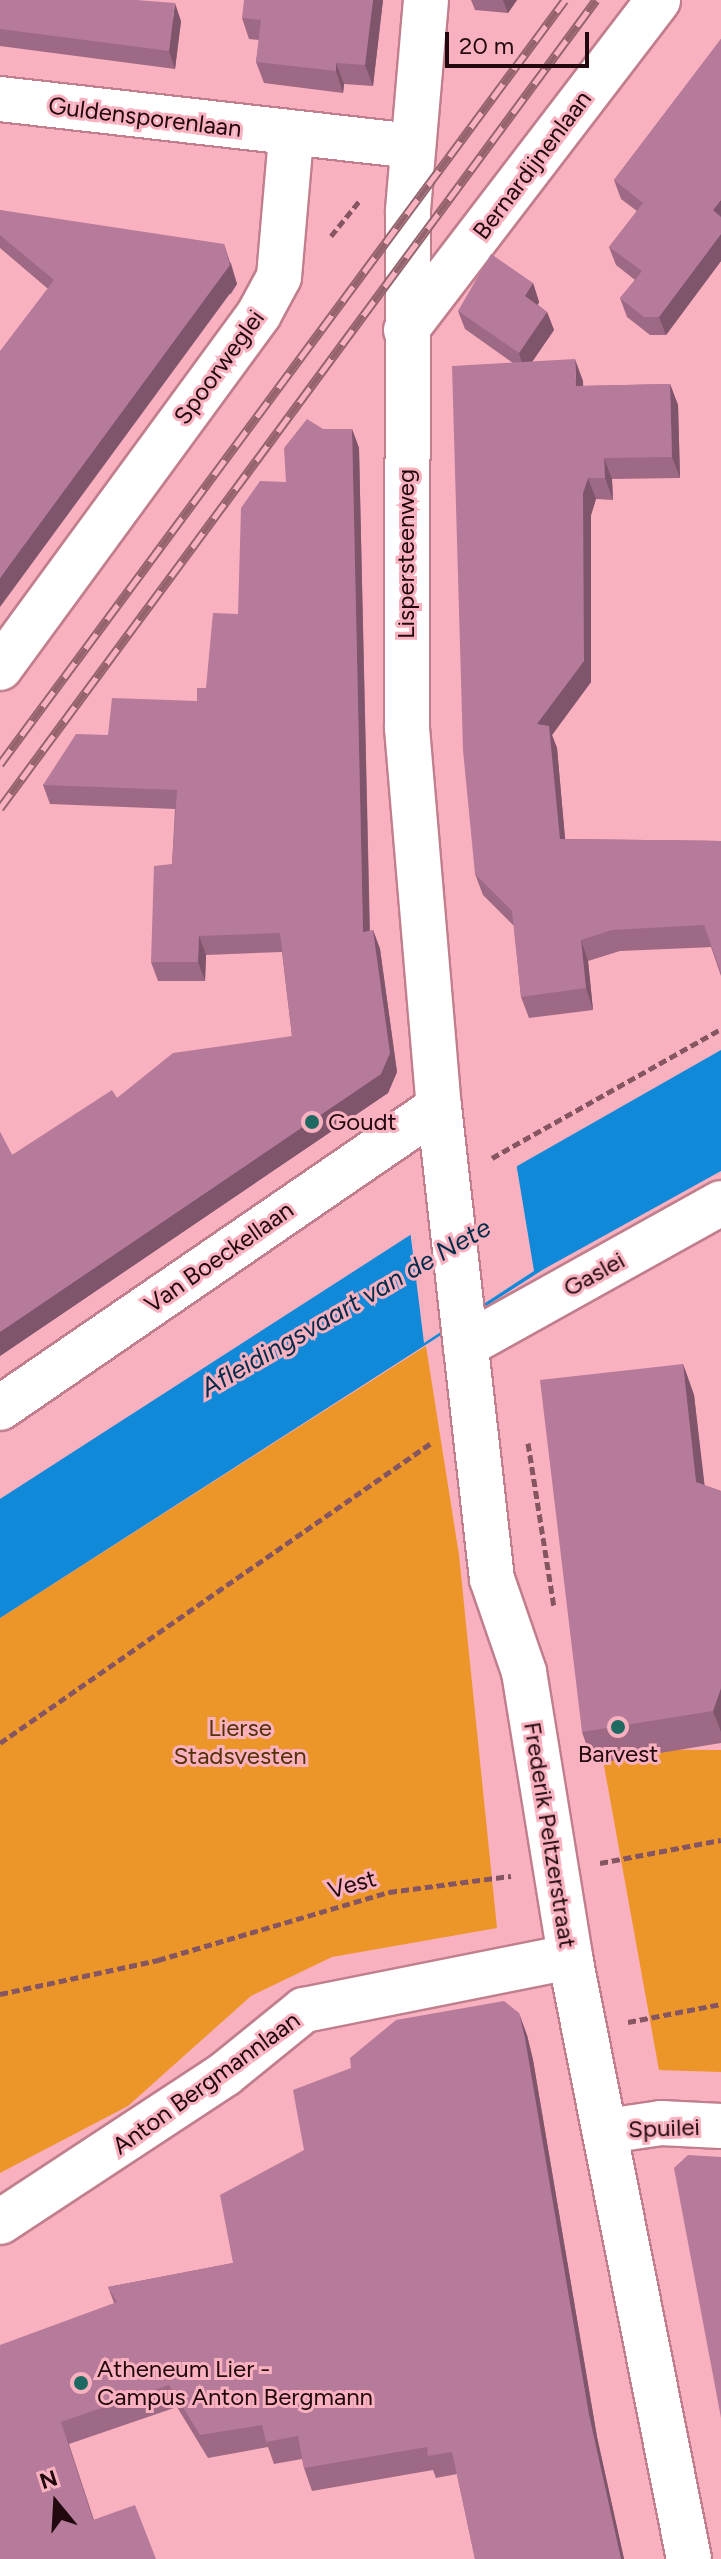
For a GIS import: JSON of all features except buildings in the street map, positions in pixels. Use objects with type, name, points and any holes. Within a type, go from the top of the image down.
[{"type":"street","name":"Lispersteenweg","points":[[426,0],[391,144],[406,330],[407,728],[439,1107]]},
{"type":"street","name":"Bernardijnenlaan","points":[[406,330],[658,0]]},
{"type":"street","name":"Guldensporenlaan","points":[[0,99],[291,136]]},
{"type":"street","points":[[291,136],[391,144]]},
{"type":"street","name":"Spoorweglei","points":[[0,668],[259,314],[281,260],[291,136]]},
{"type":"street","name":"Frederik Peltzerstraat","points":[[439,1107],[492,1579],[524,1672],[570,1957],[607,2131],[689,2559]]},
{"type":"street","name":"Van Boeckellaan","points":[[0,1408],[439,1107]]},
{"type":"street","name":"Gaslei","points":[[465,1334],[721,1203]]},
{"type":"street","name":"Anton Bergmannlaan","points":[[0,2222],[225,2074],[304,2010],[570,1957]]},
{"type":"street","name":"Spuilei","points":[[607,2131],[661,2123],[721,2126]]},
{"type":"path","points":[[281,260],[309,264],[368,190],[391,144]]},
{"type":"path","points":[[484,1163],[721,1029]]},
{"type":"path","points":[[0,1743],[474,1412]]},
{"type":"path","name":"Vest","points":[[0,1994],[158,1960],[389,1892],[554,1870],[721,1840]]},
{"type":"path","points":[[616,2025],[721,2004]]},
{"type":"green space","name":"Lierse Stadsvesten","points":[[426,1346],[459,1555],[497,1928],[332,1957],[251,1996],[128,2106],[0,2173],[0,1618]]},
{"type":"green space","points":[[601,1749],[721,1750],[721,2072],[659,2070]]},
{"type":"water","name":"Afleidingsvaart van de Nete","points":[[721,1050],[721,1171],[544,1269],[0,1618],[0,1499],[519,1165]]},
{"type":"pier","points":[[516,1162],[534,1271],[424,1343],[410,1230]]},
{"type":"railway","points":[[0,764],[565,0]]},
{"type":"railway","points":[[0,808],[596,0]]},
{"type":"place","name":"Goudt","points":[[312,1122]]},
{"type":"place","name":"Barvest","points":[[618,1727]]},
{"type":"place","name":"Atheneum Lier - Campus Anton Bergmann","points":[[81,2383]]}]
